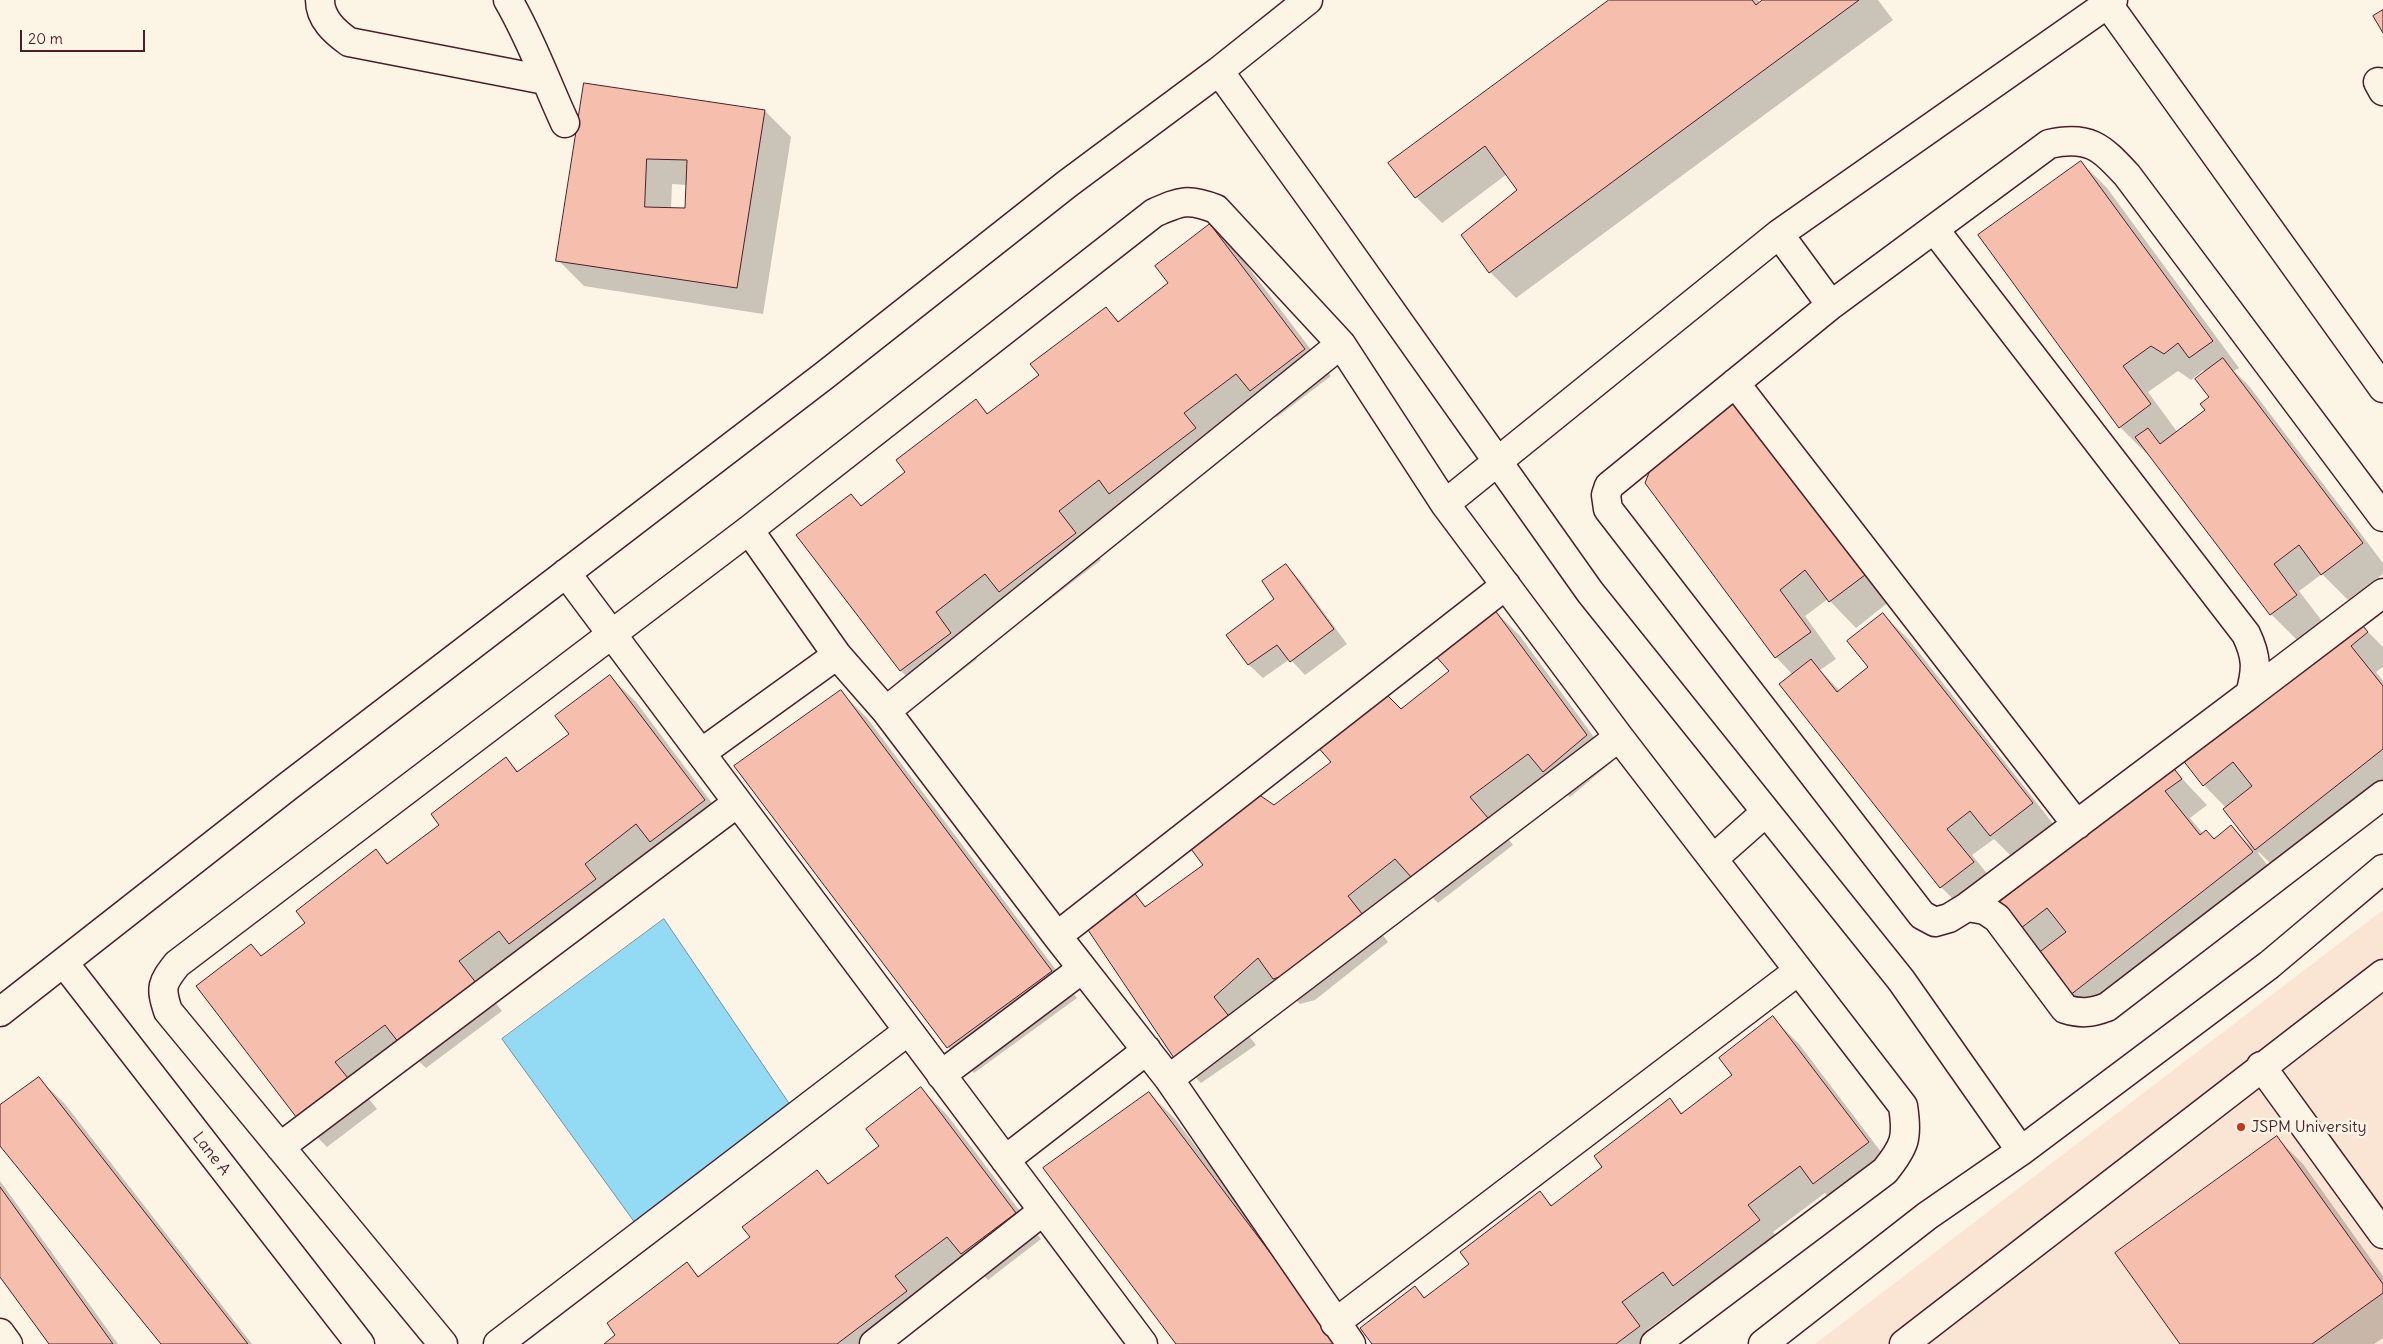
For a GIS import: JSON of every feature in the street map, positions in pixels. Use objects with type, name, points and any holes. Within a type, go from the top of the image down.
[{"type":"street","points":[[320,0],[324,17],[335,32],[349,42],[545,80]]},
{"type":"street","points":[[508,0],[527,34],[545,80],[565,123]]},
{"type":"street","points":[[0,1012],[279,793],[825,375],[1067,184],[1219,71],[1308,0]]},
{"type":"street","points":[[1445,504],[1779,234],[2108,1],[2383,388]]},
{"type":"street","points":[[1219,71],[1590,592],[1901,980],[2021,1151]]},
{"type":"street","points":[[2383,517],[2133,183],[2109,156],[2088,143],[2069,139],[2049,144],[1831,305],[1609,486],[1606,495],[1608,509],[1922,915],[1935,922],[1949,918],[1967,907],[2383,592]]},
{"type":"street","points":[[443,1344],[168,1011],[163,995],[163,982],[177,964],[749,530],[1154,213],[1177,202],[1198,202],[1216,209],[1341,344],[1445,504],[1619,737],[1903,1106],[1906,1129],[1900,1151],[1885,1171],[1655,1344]]},
{"type":"street","points":[[1934,228],[2246,634],[2254,652],[2256,674],[2250,694]]},
{"type":"street","points":[[1779,234],[1831,305]]},
{"type":"street","points":[[886,711],[1341,344]]},
{"type":"street","points":[[1735,383],[2077,825]]},
{"type":"street","points":[[749,530],[837,655],[886,711],[1082,969],[1170,1079],[1343,1333],[1798,971]]},
{"type":"street","points":[[566,573],[1143,1344]]},
{"type":"street","points":[[1057,936],[1506,585]]},
{"type":"street","points":[[700,753],[837,655]]},
{"type":"street","points":[[1170,1079],[1619,737]]},
{"type":"street","points":[[1967,907],[1985,910],[1997,918],[2065,1009],[2078,1014],[2093,1012],[2107,1007],[2383,795]]},
{"type":"street","points":[[280,1147],[737,803]]},
{"type":"street","points":[[1713,859],[1766,812]]},
{"type":"street","points":[[1763,1344],[1927,1216],[2021,1151],[2269,965],[2383,869]]},
{"type":"street","name":"Lane A","points":[[64,963],[360,1344]]},
{"type":"street","points":[[941,1075],[1082,969]]},
{"type":"street","points":[[1904,1344],[2261,1066],[2383,974]]},
{"type":"street","points":[[498,1344],[908,1031]]},
{"type":"street","points":[[1005,1160],[1147,1050]]},
{"type":"street","points":[[2261,1066],[2383,1234]]},
{"type":"street","points":[[874,1344],[1043,1211]]},
{"type":"street","points":[[0,1333],[8,1344]]},
{"type":"shaded area","name":"JSPM University","points":[[2383,910],[2383,1344],[1815,1344]]},
{"type":"water","points":[[664,919],[797,1115],[643,1234],[502,1039]]},
{"type":"building","points":[[1609,0],[1752,0],[1756,5],[1762,0],[1859,0],[1489,273],[1461,235],[1517,190],[1485,146],[1415,198],[1388,163]]},
{"type":"building","points":[[2383,10],[2383,33],[2373,16]]},
{"type":"building","points":[[584,83],[765,110],[737,288],[556,261]],"holes":[[[647,159],[687,160],[685,208],[645,207]]]},
{"type":"building","points":[[2081,161],[2213,341],[2189,358],[2178,343],[2164,354],[2151,346],[2123,366],[2151,404],[2119,428],[1978,235]]},
{"type":"building","points":[[1210,224],[1305,349],[1250,391],[1236,374],[1184,413],[1196,428],[1109,494],[1099,480],[1059,511],[1076,533],[999,592],[985,574],[936,612],[951,633],[900,671],[796,535],[851,494],[861,506],[905,472],[896,460],[976,399],[987,414],[1039,375],[1030,364],[1106,307],[1118,322],[1168,283],[1155,266]]},
{"type":"building","points":[[2223,358],[2363,543],[2321,575],[2299,545],[2274,564],[2297,595],[2270,615],[2135,437],[2148,428],[2160,444],[2205,410],[2200,404],[2209,397],[2195,379]]},
{"type":"building","points":[[1731,393],[1865,575],[1829,602],[1805,570],[1780,590],[1811,632],[1775,658],[1645,483],[1654,460],[1703,429],[1702,414]]},
{"type":"building","points":[[1286,564],[1334,629],[1290,662],[1277,645],[1248,665],[1226,635],[1274,599],[1262,581]]},
{"type":"building","points":[[1494,609],[1587,735],[1543,772],[1528,754],[1470,797],[1488,818],[1411,877],[1395,859],[1348,896],[1363,915],[1289,974],[1273,979],[1258,958],[1214,997],[1231,1019],[1174,1058],[1086,927],[1133,891],[1145,907],[1203,865],[1188,845],[1255,792],[1274,805],[1331,762],[1316,745],[1386,694],[1401,709],[1449,671],[1434,654]]},
{"type":"building","points":[[1883,613],[2033,803],[1990,836],[1970,811],[1947,829],[1974,862],[1940,888],[1779,684],[1811,659],[1837,692],[1868,667],[1847,641]]},
{"type":"building","points":[[2358,620],[2368,632],[2351,646],[2383,686],[2383,749],[2255,850],[2223,809],[2252,786],[2233,762],[2203,786],[2182,759]]},
{"type":"building","points":[[610,675],[705,800],[650,842],[636,824],[585,864],[596,879],[509,944],[499,931],[459,961],[477,984],[399,1043],[385,1025],[335,1062],[352,1083],[300,1122],[196,986],[251,944],[261,956],[305,923],[296,911],[376,849],[387,864],[439,825],[431,814],[506,757],[517,772],[569,734],[555,716]]},
{"type":"building","points":[[841,690],[1052,971],[947,1048],[734,766]]},
{"type":"building","points":[[2172,766],[2182,779],[2165,791],[2200,835],[2206,830],[2214,839],[2231,825],[2253,852],[2069,996],[2037,954],[2066,932],[2047,908],[2016,932],[1996,905]]},
{"type":"building","points":[[1773,1016],[1869,1142],[1813,1184],[1800,1166],[1748,1205],[1760,1220],[1673,1286],[1663,1272],[1622,1302],[1640,1326],[1616,1344],[1372,1344],[1360,1328],[1415,1286],[1424,1298],[1469,1264],[1460,1252],[1540,1191],[1551,1206],[1602,1167],[1594,1156],[1670,1098],[1681,1114],[1732,1075],[1719,1058]]},
{"type":"building","points":[[39,1077],[248,1344],[161,1344],[0,1146],[0,1105]]},
{"type":"building","points":[[921,1087],[1016,1213],[961,1254],[947,1237],[895,1276],[907,1291],[837,1344],[604,1344],[615,1335],[607,1323],[687,1262],[698,1277],[750,1237],[742,1227],[817,1170],[828,1184],[879,1146],[866,1129]]},
{"type":"building","points":[[1149,1092],[1339,1344],[1176,1344],[1043,1168]]},
{"type":"building","points":[[2277,1136],[2383,1284],[2383,1293],[2312,1344],[2180,1344],[2115,1253]]},
{"type":"building","points":[[0,1187],[113,1344],[49,1344],[0,1277]]},
{"type":"place","name":"JSPM University","points":[[2241,1127]]}]
